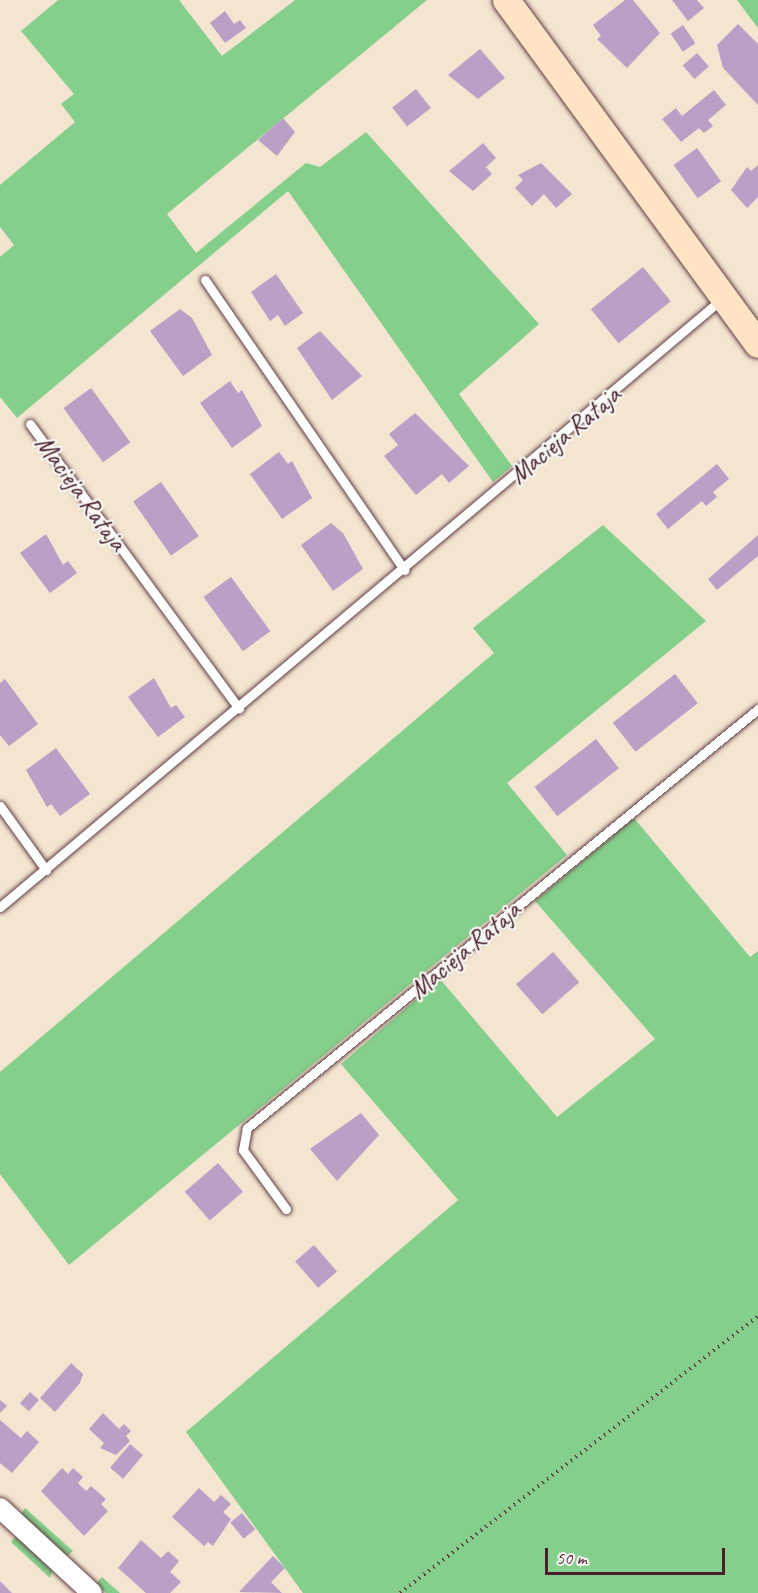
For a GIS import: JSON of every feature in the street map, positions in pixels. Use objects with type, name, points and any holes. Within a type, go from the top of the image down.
[{"type":"street","points":[[506,0],[758,344]]},
{"type":"street","points":[[0,1508],[92,1593]]},
{"type":"lane","points":[[205,280],[404,570]]},
{"type":"lane","name":"Macieja Rataja","points":[[0,907],[404,570],[723,297]]},
{"type":"lane","name":"Macieja Rataja","points":[[30,424],[239,708]]},
{"type":"lane","name":"Macieja Rataja","points":[[286,1209],[243,1150],[247,1128],[758,709]]},
{"type":"lane","points":[[0,806],[46,870]]},
{"type":"path","points":[[399,1593],[758,1316]]},
{"type":"green space","points":[[58,0],[179,0],[222,56],[295,0],[427,0],[167,214],[196,253],[306,163],[320,167],[366,132],[539,324],[459,394],[512,466],[493,482],[288,191],[17,418],[0,397],[0,257],[14,245],[0,227],[0,185],[75,122],[61,104],[74,94],[21,31]]},
{"type":"green space","points":[[737,0],[758,0],[758,28]]},
{"type":"green space","points":[[603,525],[706,621],[507,783],[567,855],[69,1265],[0,1174],[0,1072],[494,653],[473,628]]},
{"type":"green space","points":[[634,818],[750,957],[758,951],[758,1593],[303,1593],[186,1432],[458,1200],[341,1064],[440,979],[557,1117],[655,1039],[535,901]]},
{"type":"green space","points":[[25,1508],[73,1551],[65,1558],[20,1516]]},
{"type":"green space","points":[[17,1535],[53,1569],[50,1578],[11,1542]]},
{"type":"green space","points":[[102,1577],[120,1593],[106,1593],[96,1584]]},
{"type":"building","points":[[625,0],[633,0],[660,33],[627,68],[597,39],[601,36],[593,25]]},
{"type":"building","points":[[672,0],[697,0],[704,8],[688,21]]},
{"type":"building","points":[[225,11],[234,24],[240,20],[246,28],[225,43],[210,23]]},
{"type":"building","points":[[738,24],[758,44],[758,105],[723,68],[717,45]]},
{"type":"building","points":[[683,25],[695,43],[683,52],[671,33]]},
{"type":"building","points":[[480,49],[505,78],[478,99],[448,75]]},
{"type":"building","points":[[697,53],[709,67],[694,79],[683,65]]},
{"type":"building","points":[[416,89],[431,108],[407,126],[392,107]]},
{"type":"building","points":[[714,90],[726,105],[708,120],[713,126],[704,133],[699,128],[681,142],[662,119],[676,108],[682,116]]},
{"type":"building","points":[[283,118],[295,132],[277,156],[258,140]]},
{"type":"building","points":[[483,143],[496,158],[486,167],[492,174],[473,191],[449,171]]},
{"type":"building","points":[[697,148],[721,181],[698,198],[674,165]]},
{"type":"building","points":[[541,163],[572,194],[556,208],[544,194],[532,206],[515,188],[523,180],[518,175]]},
{"type":"building","points":[[758,165],[758,197],[747,208],[731,190],[747,167],[751,171]]},
{"type":"building","points":[[643,267],[671,301],[619,343],[591,309]]},
{"type":"building","points":[[276,274],[303,313],[285,326],[278,315],[270,321],[251,292]]},
{"type":"building","points":[[180,309],[192,318],[212,355],[183,376],[150,331]]},
{"type":"building","points":[[320,331],[362,376],[332,400],[297,348]]},
{"type":"building","points":[[230,381],[238,393],[242,390],[262,426],[232,448],[200,403]]},
{"type":"building","points":[[91,388],[130,442],[103,462],[63,408]]},
{"type":"building","points":[[415,413],[469,466],[449,483],[442,474],[416,495],[384,456],[398,445],[389,434]]},
{"type":"building","points":[[279,452],[288,464],[292,461],[312,498],[282,519],[250,474]]},
{"type":"building","points":[[717,464],[729,479],[713,492],[717,497],[706,506],[702,501],[668,529],[656,514]]},
{"type":"building","points":[[161,482],[199,536],[171,556],[133,502]]},
{"type":"building","points":[[331,523],[343,533],[363,569],[333,591],[301,545]]},
{"type":"building","points":[[46,534],[63,565],[68,561],[77,573],[50,593],[20,553]]},
{"type":"building","points":[[758,535],[758,556],[717,590],[708,579]]},
{"type":"building","points":[[231,577],[270,631],[243,651],[203,597]]},
{"type":"building","points":[[675,674],[698,703],[636,752],[613,723]]},
{"type":"building","points":[[154,678],[171,708],[176,705],[185,717],[158,737],[128,697]]},
{"type":"building","points":[[5,679],[38,724],[9,746],[0,735],[0,683]]},
{"type":"building","points":[[596,739],[619,768],[557,816],[535,787]]},
{"type":"building","points":[[56,748],[90,794],[60,816],[51,804],[47,807],[26,770]]},
{"type":"building","points":[[553,952],[579,982],[542,1014],[516,984]]},
{"type":"building","points":[[361,1113],[379,1135],[337,1181],[310,1149]]},
{"type":"building","points":[[218,1163],[243,1192],[210,1221],[185,1192]]},
{"type":"building","points":[[314,1245],[337,1271],[318,1288],[295,1261]]},
{"type":"building","points":[[71,1363],[83,1374],[80,1383],[55,1412],[40,1398]]},
{"type":"building","points":[[30,1392],[39,1400],[29,1411],[20,1403]]},
{"type":"building","points":[[0,1400],[7,1406],[0,1413]]},
{"type":"building","points":[[103,1413],[119,1429],[124,1424],[131,1431],[126,1436],[130,1441],[116,1455],[100,1448],[104,1443],[89,1429]]},
{"type":"building","points":[[0,1420],[21,1438],[27,1431],[39,1442],[12,1473],[0,1463]]},
{"type":"building","points":[[130,1444],[143,1455],[123,1479],[110,1468]]},
{"type":"building","points":[[62,1468],[68,1474],[73,1468],[83,1477],[78,1483],[86,1491],[91,1486],[106,1499],[101,1504],[108,1511],[84,1536],[41,1491]]},
{"type":"building","points":[[199,1488],[214,1502],[221,1495],[231,1504],[223,1512],[231,1519],[213,1546],[208,1542],[204,1546],[172,1517]]},
{"type":"building","points":[[242,1513],[255,1529],[244,1539],[230,1522]]},
{"type":"building","points":[[141,1540],[161,1558],[168,1551],[179,1561],[170,1572],[181,1582],[170,1593],[146,1593],[118,1568]]},
{"type":"building","points":[[273,1556],[285,1568],[271,1582],[282,1593],[239,1592]]},
{"type":"building","points":[[0,1581],[12,1593],[0,1593]]}]
